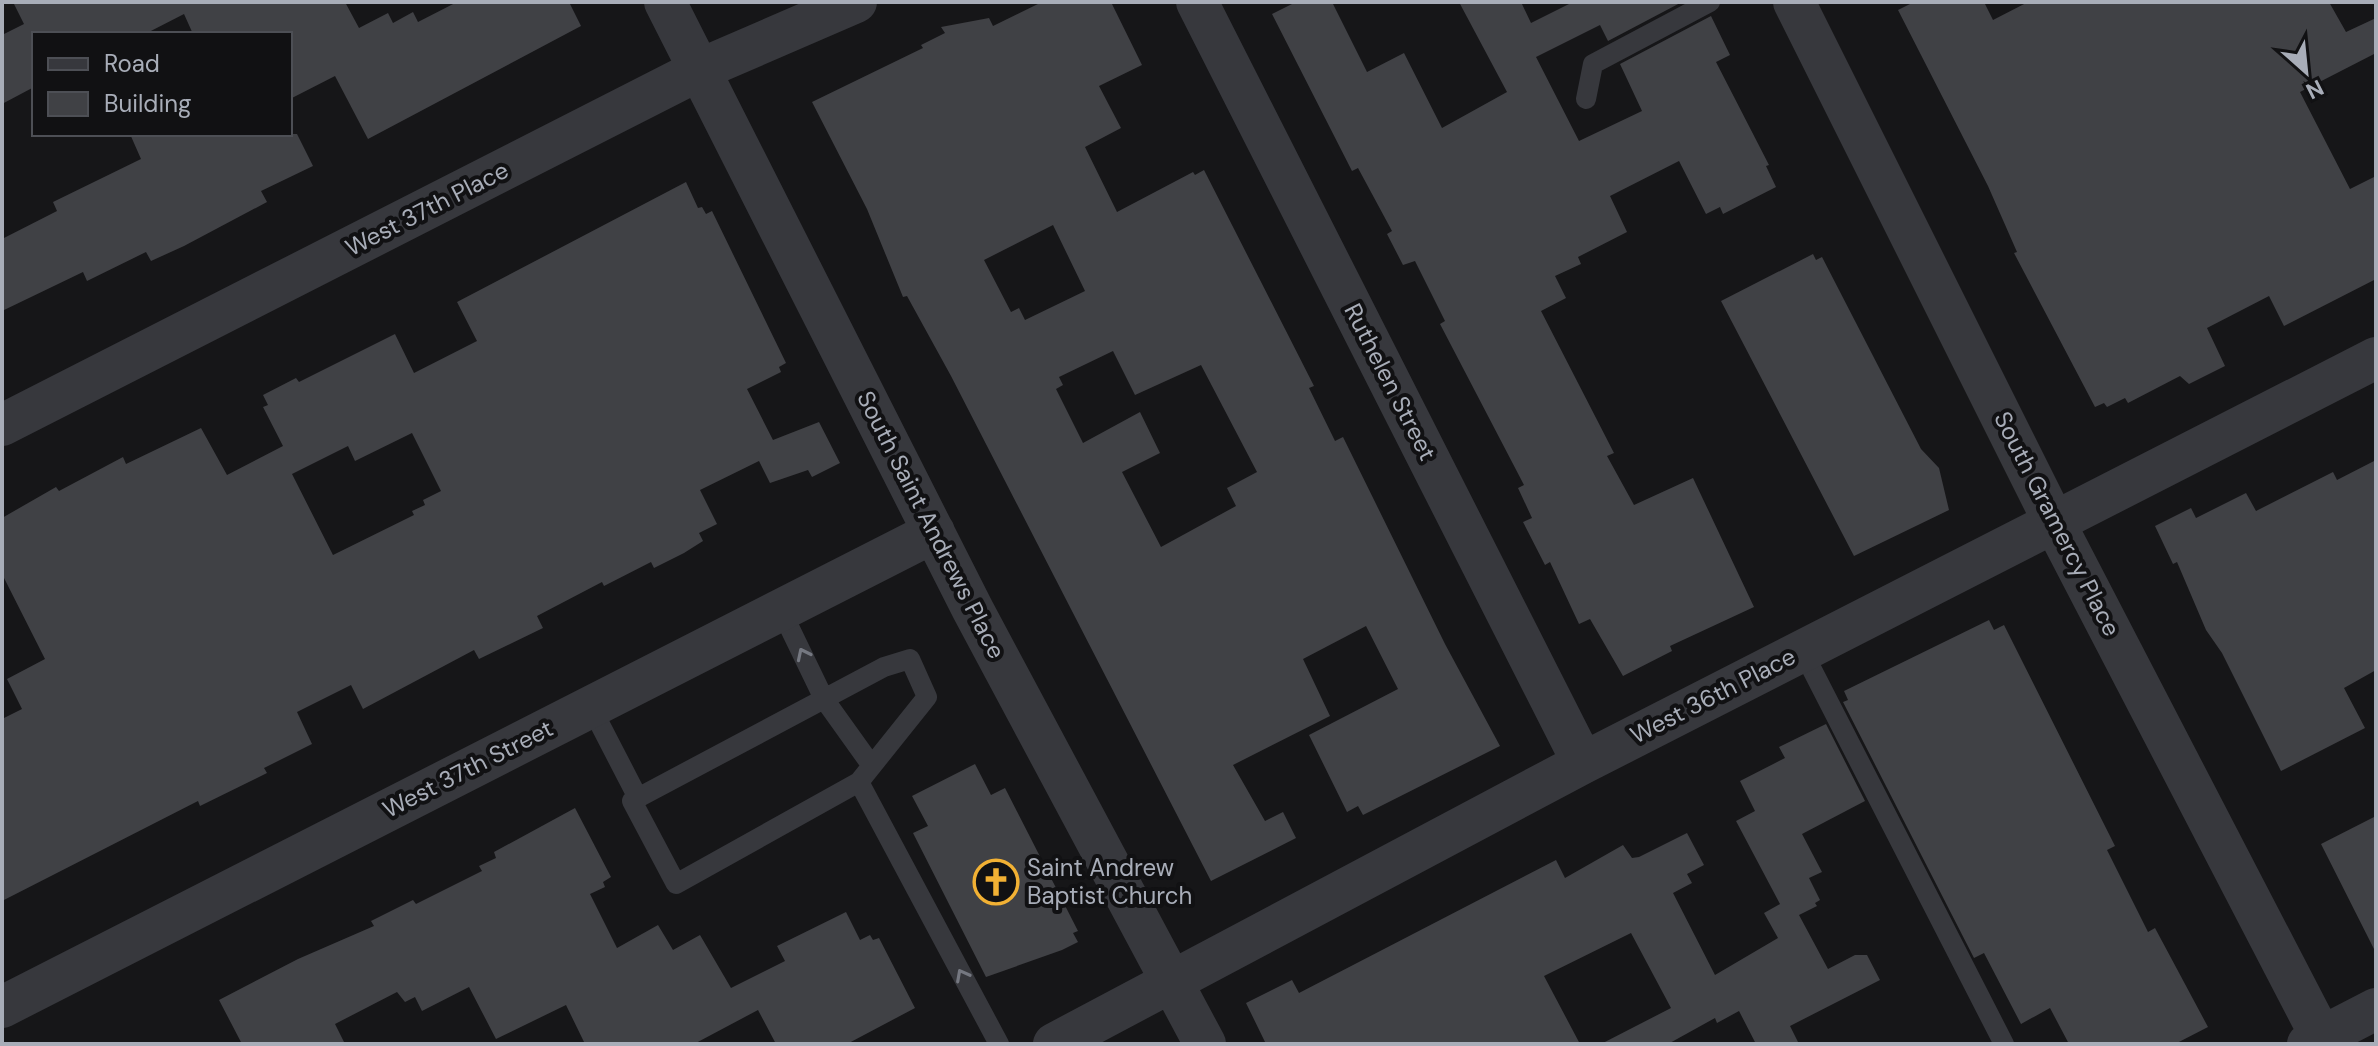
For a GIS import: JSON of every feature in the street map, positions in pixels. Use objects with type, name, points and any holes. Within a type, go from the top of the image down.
[{"type":"street","name":"South Saint Andrews Place","points":[[665,2],[934,532],[1205,1044]]},
{"type":"street","name":"West 37th Place","points":[[2,425],[701,69],[856,2]]},
{"type":"street","name":"Ruthelen Street","points":[[1197,2],[1583,763]]},
{"type":"street","name":"South Gramercy Place","points":[[1794,2],[2318,1042]]},
{"type":"street","name":"West 36th Place","points":[[1054,1044],[1583,763],[2376,358]]},
{"type":"street","name":"West 37th Street","points":[[2,1007],[934,532]]},
{"type":"street","points":[[2318,1042],[2376,1009]]},
{"type":"lane","points":[[1586,99],[1593,64],[1710,2]]},
{"type":"lane","points":[[781,610],[999,1044]]},
{"type":"lane","points":[[1802,650],[2004,1044]]},
{"type":"lane","points":[[910,659],[927,697],[865,774],[676,884],[632,801],[824,699],[884,667],[910,659]]},
{"type":"lane","points":[[591,707],[638,798]]},
{"type":"building","points":[[13,2],[345,2],[359,28],[388,13],[393,23],[413,12],[418,22],[457,2],[569,2],[581,26],[368,139],[335,76],[292,98],[292,32],[192,32],[184,14],[149,32],[32,32],[32,88],[2,104],[2,35],[24,24]]},
{"type":"building","points":[[1042,2],[1111,2],[1142,65],[1099,86],[1121,128],[1085,147],[1117,212],[1193,172],[1195,175],[1204,170],[1314,386],[1309,388],[1335,441],[1343,437],[1445,644],[1500,746],[1363,815],[1358,806],[1347,812],[1309,735],[1398,689],[1366,626],[1303,659],[1330,716],[1233,765],[1265,821],[1283,812],[1296,838],[1211,881],[951,376],[907,296],[903,297],[867,209],[812,102],[923,48],[921,45],[945,33],[941,27],[989,18],[993,26]],"holes":[[[1053,225],[1085,291],[1025,320],[1019,308],[1011,312],[984,260]],[[1113,351],[1135,395],[1201,365],[1257,472],[1227,488],[1236,506],[1161,547],[1122,472],[1160,453],[1140,412],[1083,443],[1056,389],[1063,385],[1059,377]]]},
{"type":"building","points":[[1296,2],[1332,2],[1367,72],[1404,53],[1442,128],[1507,92],[1459,2],[1521,2],[1531,23],[1573,2],[1682,2],[1608,41],[1600,25],[1536,57],[1579,141],[1642,111],[1620,64],[1711,16],[1730,55],[1716,62],[1769,165],[1766,166],[1776,187],[1723,214],[1720,207],[1706,214],[1679,161],[1610,196],[1627,232],[1578,257],[1581,264],[1555,276],[1566,298],[1541,311],[1614,453],[1607,456],[1634,505],[1693,478],[1754,607],[1670,646],[1672,651],[1623,676],[1590,619],[1579,624],[1550,562],[1545,565],[1523,522],[1532,518],[1518,488],[1524,485],[1440,324],[1445,321],[1415,261],[1403,265],[1387,234],[1392,231],[1358,168],[1352,171],[1272,14]]},
{"type":"building","points":[[1914,2],[1984,2],[1993,20],[2028,2],[2329,2],[2346,32],[2376,18],[2376,53],[2300,92],[2350,189],[2376,176],[2376,279],[2284,326],[2269,296],[2207,328],[2225,366],[2189,384],[2180,376],[2128,403],[2125,398],[2107,407],[2104,403],[2095,407],[2014,253],[2017,252],[1988,186],[1898,10]]},
{"type":"building","points":[[297,134],[313,166],[261,191],[267,202],[184,246],[151,261],[146,252],[87,281],[83,272],[2,311],[2,239],[57,211],[53,202],[141,159],[131,136]]},
{"type":"building","points":[[686,182],[698,208],[702,207],[706,214],[712,211],[786,363],[779,367],[781,372],[747,389],[773,440],[819,422],[840,463],[812,477],[808,470],[770,483],[759,461],[700,490],[717,524],[699,533],[703,541],[684,553],[654,568],[651,562],[604,586],[602,582],[537,616],[543,628],[479,659],[474,650],[363,709],[351,685],[297,712],[312,744],[264,768],[267,773],[200,806],[198,801],[2,901],[2,719],[22,709],[7,679],[45,659],[2,574],[2,518],[56,487],[59,491],[123,457],[126,464],[201,428],[227,475],[283,446],[263,407],[268,405],[263,395],[296,378],[299,382],[395,334],[414,373],[477,341],[457,302]],"holes":[[[412,433],[441,491],[423,500],[425,505],[412,511],[414,515],[333,555],[292,474],[348,446],[355,461]]]},
{"type":"building","points":[[1813,254],[1816,260],[1822,257],[1921,449],[1939,468],[1949,510],[1854,556],[1721,301]]},
{"type":"building","points":[[2376,460],[2376,670],[2344,688],[2365,728],[2281,771],[2222,653],[2206,630],[2177,562],[2173,564],[2155,526],[2191,508],[2196,518],[2246,493],[2256,511],[2333,472],[2337,480]]},
{"type":"building","points":[[1989,620],[1994,630],[2004,625],[2115,846],[2107,850],[2148,932],[2155,928],[2208,1027],[2175,1044],[2069,1044],[2050,1008],[2021,1024],[1984,953],[1974,958],[1843,702],[1848,700],[1844,691]]},
{"type":"building","points":[[1826,724],[1865,801],[1802,834],[1822,872],[1809,878],[1820,900],[1815,903],[1817,906],[1799,915],[1828,969],[1855,955],[1867,955],[1880,980],[1790,1026],[1799,1044],[1756,1044],[1739,1011],[1717,1023],[1715,1018],[1668,1044],[1601,1044],[1671,1008],[1631,933],[1544,976],[1580,1044],[1266,1044],[1246,1003],[1292,980],[1299,993],[1556,860],[1565,878],[1623,845],[1632,858],[1639,857],[1687,833],[1704,865],[1687,874],[1692,883],[1673,893],[1715,975],[1778,938],[1764,913],[1780,904],[1736,821],[1755,811],[1740,781],[1785,758],[1779,747]]},
{"type":"building","name":"Saint Andrew Baptist Church","points":[[975,764],[991,795],[1005,788],[1078,931],[1073,933],[1078,942],[1062,950],[986,977],[913,833],[928,826],[912,796]]},
{"type":"building","points":[[575,808],[611,877],[603,882],[605,887],[590,894],[617,948],[658,925],[673,950],[700,935],[731,988],[785,961],[777,946],[846,912],[860,940],[870,935],[873,940],[879,938],[915,1008],[847,1044],[776,1044],[758,1010],[694,1044],[585,1044],[566,1005],[496,1039],[469,987],[422,1011],[415,997],[405,1002],[397,992],[335,1024],[345,1044],[242,1044],[219,1000],[298,959],[374,926],[371,921],[413,900],[416,904],[482,871],[479,866],[496,858],[494,852]]},
{"type":"building","points":[[2376,816],[2376,953],[2321,844]]},
{"type":"place","name":"Saint Andrew Baptist Church","points":[[996,882]]}]
